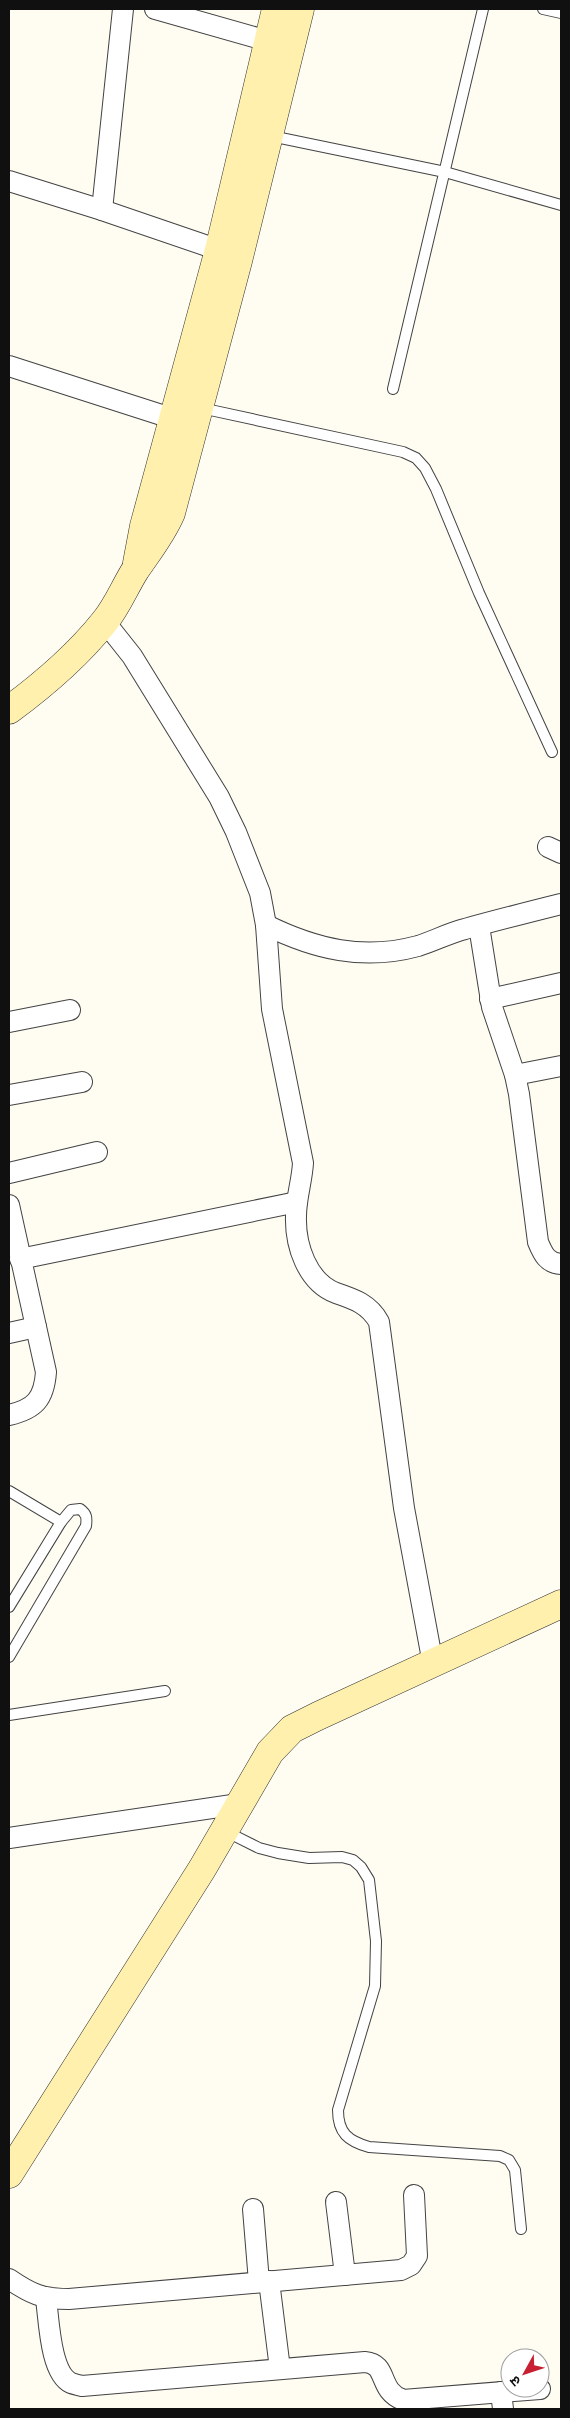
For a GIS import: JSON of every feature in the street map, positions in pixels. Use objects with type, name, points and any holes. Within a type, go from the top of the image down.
[{"type":"street","points":[[102,210],[123,9]]},
{"type":"street","points":[[154,9],[268,41]]},
{"type":"street","points":[[9,710],[38,688],[104,622],[121,599],[136,569],[162,534],[171,513],[201,408],[259,133],[268,41],[276,9]]},
{"type":"street","points":[[136,569],[144,526],[219,250],[300,9]]},
{"type":"street","points":[[9,181],[219,250]]},
{"type":"street","points":[[9,366],[174,419]]},
{"type":"street","points":[[104,622],[132,656],[219,797],[236,832],[260,893],[266,925],[272,1009],[303,1163],[296,1218],[302,1253],[308,1269],[316,1281],[327,1290],[360,1302],[371,1311],[378,1322],[404,1508],[433,1664]]},
{"type":"street","points":[[266,925],[316,946],[342,952],[368,953],[411,947],[561,904]]},
{"type":"street","points":[[479,926],[490,999],[515,1075],[538,1242],[548,1260],[561,1264]]},
{"type":"street","points":[[490,999],[561,983]]},
{"type":"street","points":[[9,1022],[70,1010]]},
{"type":"street","points":[[515,1075],[561,1066]]},
{"type":"street","points":[[9,1095],[82,1082]]},
{"type":"street","points":[[9,1173],[97,1152]]},
{"type":"street","points":[[16,1254],[297,1202]]},
{"type":"street","points":[[9,1205],[16,1254],[46,1372],[45,1386],[37,1402],[27,1411],[9,1414]]},
{"type":"street","points":[[9,1333],[36,1327]]},
{"type":"street","points":[[9,2174],[197,1877],[270,1752],[292,1729],[561,1604]]},
{"type":"street","points":[[9,1838],[239,1804]]},
{"type":"street","points":[[9,2280],[28,2292],[46,2299],[69,2299],[401,2270],[411,2265],[417,2256],[418,2245],[414,2195]]},
{"type":"street","points":[[336,2202],[345,2275]]},
{"type":"street","points":[[253,2209],[280,2369]]},
{"type":"street","points":[[46,2299],[54,2356],[59,2370],[69,2382],[82,2386],[373,2362],[378,2367],[389,2391],[403,2400],[502,2401]]},
{"type":"lane","points":[[393,389],[483,9]]},
{"type":"lane","points":[[543,9],[561,13]]},
{"type":"lane","points":[[259,133],[445,172],[561,205]]},
{"type":"lane","points":[[201,408],[403,452],[416,458],[436,489],[479,593],[552,752]]},
{"type":"lane","points":[[9,1491],[61,1522]]},
{"type":"lane","points":[[9,1607],[61,1522],[71,1510],[80,1509],[85,1512],[87,1518],[86,1526],[9,1657]]},
{"type":"lane","points":[[9,1715],[165,1691]]},
{"type":"lane","points":[[224,1830],[259,1848],[309,1858],[342,1857],[353,1860],[361,1867],[369,1880],[376,1941],[375,1986],[338,2110],[338,2121],[341,2130],[354,2143],[369,2147],[500,2156],[509,2160],[515,2170],[521,2229]]}]
